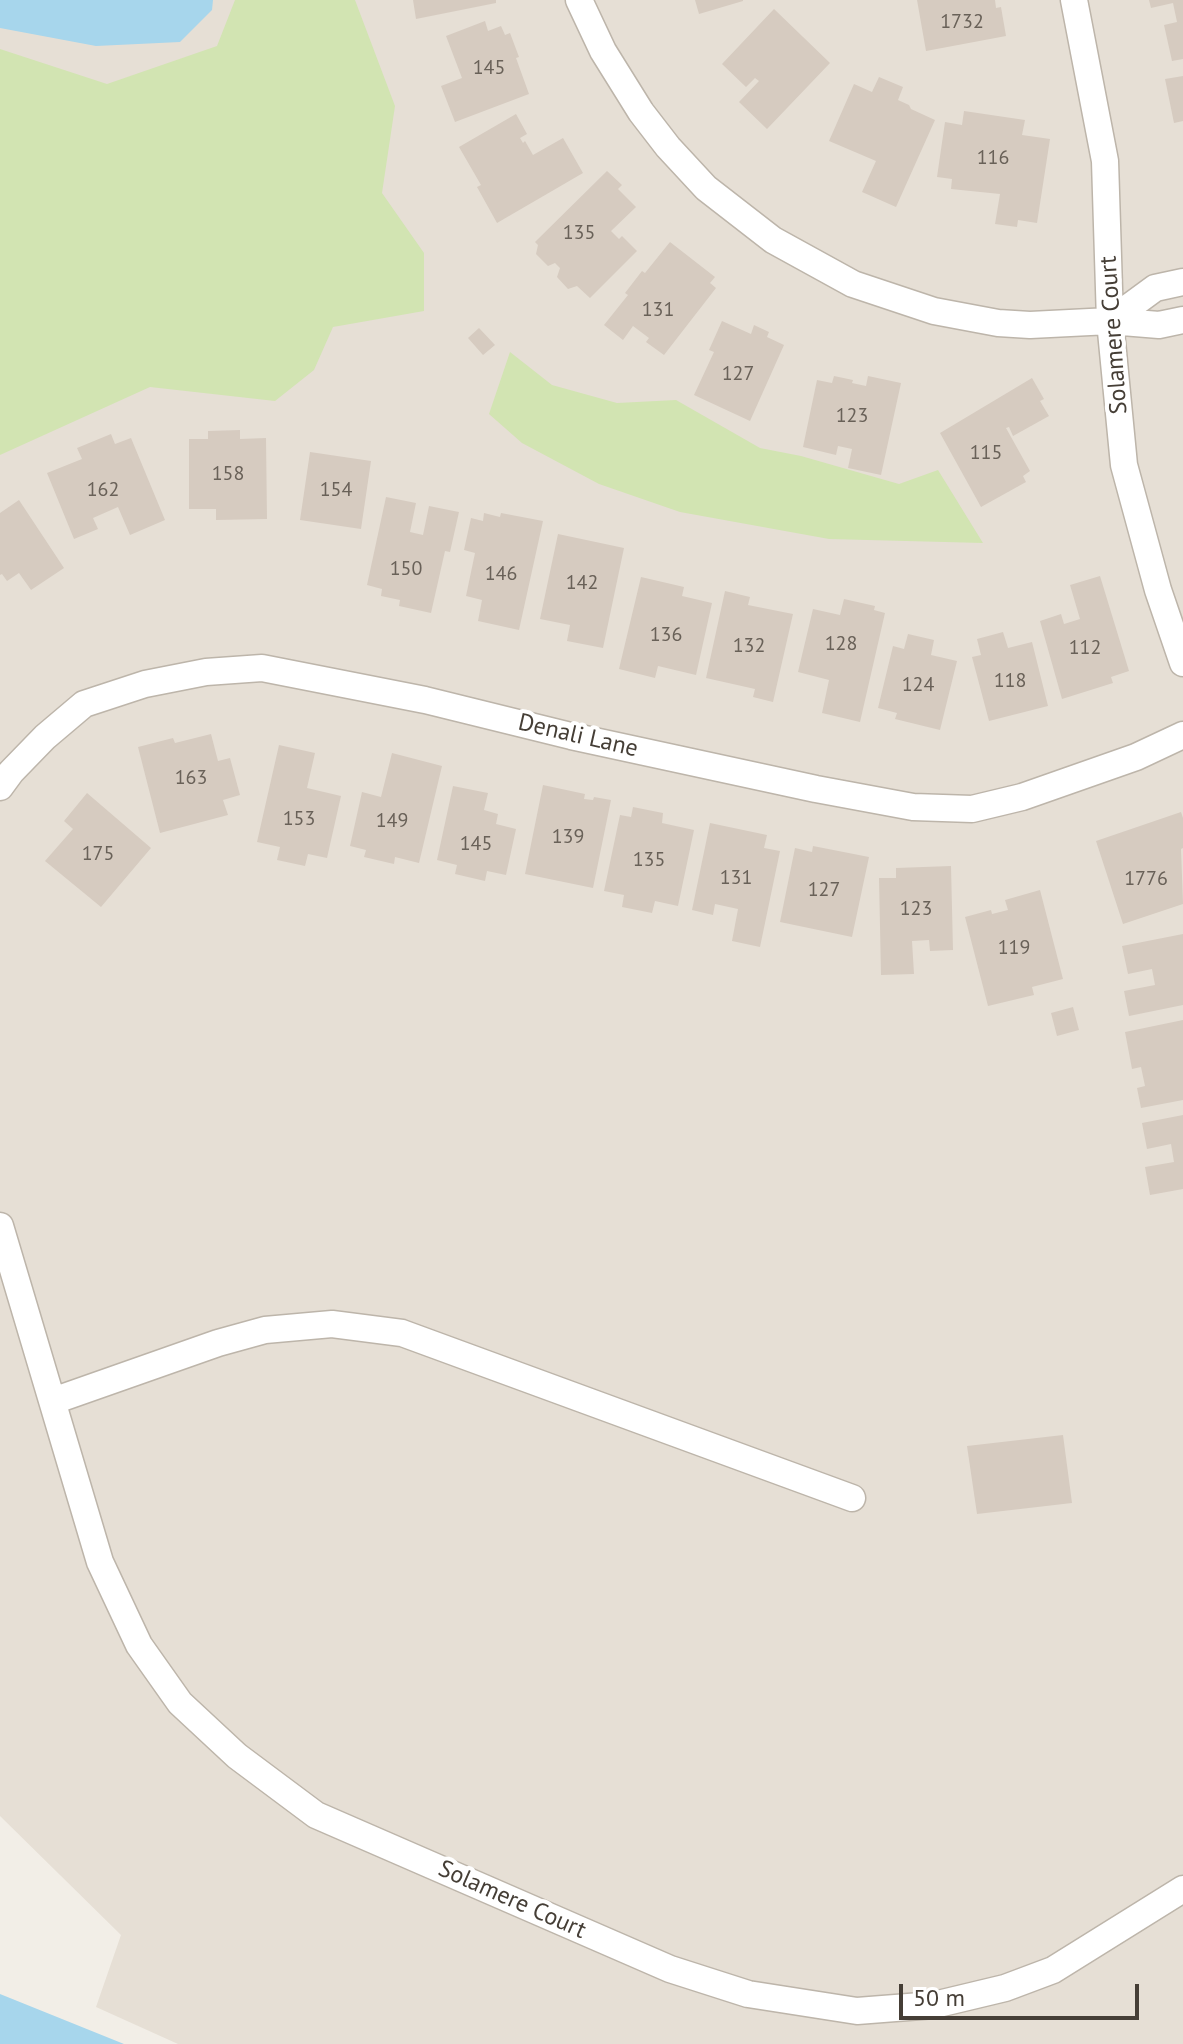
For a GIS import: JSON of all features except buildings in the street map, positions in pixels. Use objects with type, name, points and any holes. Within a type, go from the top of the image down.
[{"type":"street","points":[[579,0],[620,80],[641,112],[706,188],[773,240],[853,284],[934,311],[998,323],[1030,325],[1110,321],[1159,325],[1183,320]]},
{"type":"street","name":"Solamere Court","points":[[1074,0],[1105,161],[1110,321],[1124,465],[1158,590],[1183,663]]},
{"type":"street","points":[[1110,321],[1155,288],[1183,282]]},
{"type":"street","name":"Denali Lane","points":[[0,787],[45,737],[84,704],[145,684],[206,672],[262,668],[425,700],[571,736],[913,807],[972,809],[1022,797],[1136,757],[1183,735]]},
{"type":"street","points":[[0,1226],[53,1401],[218,1343],[265,1330],[332,1324],[402,1333],[852,1498]]},
{"type":"street","name":"Solamere Court","points":[[53,1401],[100,1562],[139,1645],[180,1703],[237,1756],[316,1815],[670,1969],[748,1994],[857,2011],[934,2005],[1005,1988],[1053,1970],[1183,1889]]},
{"type":"shaded area","points":[[0,0],[1183,0],[1183,2044],[178,2044],[96,2007],[121,1935],[0,1816]]},
{"type":"green space","points":[[235,0],[355,0],[395,106],[382,193],[424,253],[424,311],[333,327],[314,370],[275,401],[150,387],[0,455],[0,49],[107,84],[217,46]]},
{"type":"green space","points":[[510,352],[552,385],[617,403],[676,400],[760,448],[801,456],[899,484],[938,470],[983,543],[829,539],[680,512],[599,484],[522,443],[489,414]]},
{"type":"water","points":[[0,0],[213,0],[212,10],[180,42],[96,46],[0,28]]},
{"type":"water","points":[[0,1994],[124,2044],[0,2044]]}]
